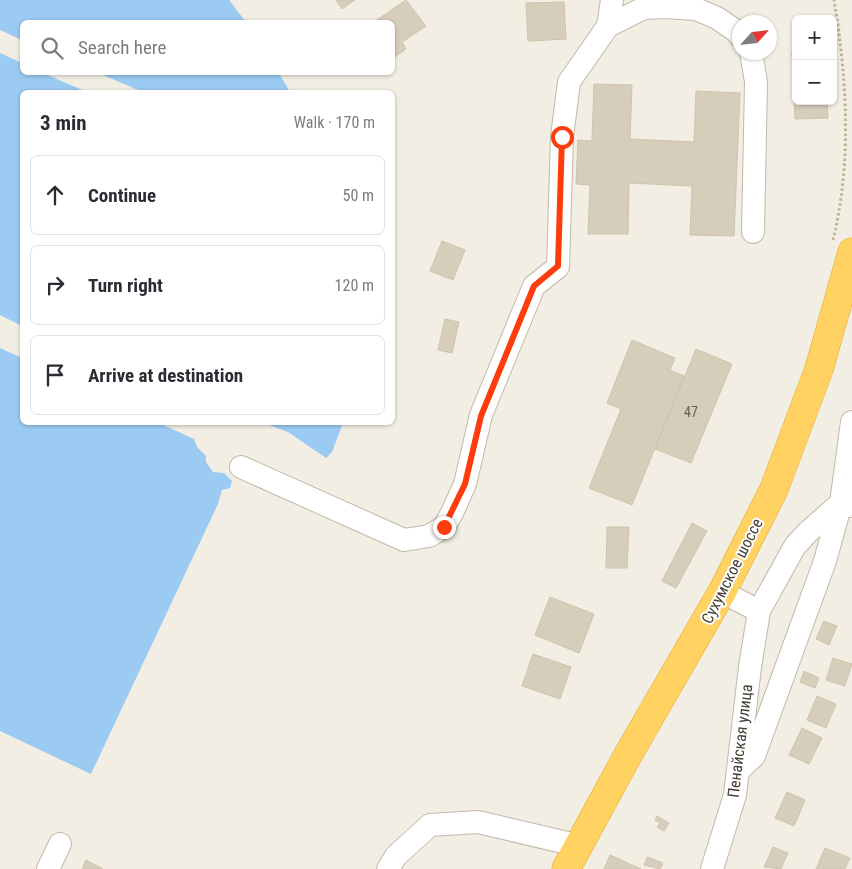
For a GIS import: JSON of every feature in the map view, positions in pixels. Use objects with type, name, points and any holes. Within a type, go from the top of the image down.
[{"type":"highway","name":"Сухумское шоссе","points":[[566,869],[629,753],[722,592],[774,489],[819,369],[842,250]]},
{"type":"street","points":[[241,467],[404,540],[428,536],[444,527],[465,484],[481,416],[534,286],[558,266],[562,137],[569,82],[608,26],[612,0]]},
{"type":"street","points":[[608,26],[644,8],[665,6],[696,10],[717,18],[732,28]]},
{"type":"street","points":[[752,60],[756,82],[753,232]]},
{"type":"street","points":[[740,770],[754,756],[846,505],[852,422]]},
{"type":"street","name":"Пенайская улица","points":[[712,869],[730,814],[740,770],[750,667],[759,611],[794,546],[808,532],[846,505]]},
{"type":"street","points":[[722,592],[759,611]]},
{"type":"street","points":[[388,869],[396,856],[430,824],[478,822],[580,846]]},
{"type":"street","points":[[48,869],[60,844]]},
{"type":"path","points":[[834,0],[846,125],[841,210],[842,250]]},
{"type":"water","points":[[0,0],[229,0],[244,20],[20,20],[20,39],[0,30]]},
{"type":"water","points":[[0,53],[20,62],[20,75],[48,75],[82,90],[20,90],[20,325],[0,315]]},
{"type":"water","points":[[103,75],[280,75],[289,90],[138,90]]},
{"type":"water","points":[[0,348],[20,357],[20,425],[163,425],[194,439],[197,447],[206,456],[206,462],[213,472],[224,473],[232,481],[230,488],[222,490],[218,504],[91,774],[0,731]]},
{"type":"water","points":[[269,425],[342,425],[332,452],[326,458],[288,432]]},
{"type":"building","points":[[336,0],[355,0],[342,9]]},
{"type":"building","points":[[406,0],[426,26],[402,42],[406,49],[395,57],[395,20],[377,20]]},
{"type":"building","points":[[564,2],[566,39],[528,41],[526,3]]},
{"type":"building","points":[[594,84],[632,85],[630,139],[694,142],[696,91],[740,93],[734,236],[690,235],[692,186],[629,183],[628,234],[588,234],[590,185],[576,184],[578,140],[592,141]]},
{"type":"building","points":[[794,105],[827,105],[828,118],[795,119]]},
{"type":"building","points":[[442,241],[465,250],[453,280],[430,271]]},
{"type":"building","points":[[445,319],[459,322],[452,353],[438,350]]},
{"type":"building","points":[[632,340],[675,358],[670,370],[684,376],[632,505],[589,488],[621,409],[607,403]]},
{"type":"building","points":[[696,349],[732,364],[691,463],[655,449]]},
{"type":"building","points":[[692,523],[707,531],[676,588],[662,581]]},
{"type":"building","points":[[607,527],[629,527],[627,568],[606,568]]},
{"type":"building","points":[[550,597],[594,614],[579,653],[535,635]]},
{"type":"building","points":[[824,621],[837,626],[829,645],[816,639]]},
{"type":"building","points":[[533,654],[571,667],[560,699],[522,686]]},
{"type":"building","points":[[833,658],[852,664],[845,686],[826,680]]},
{"type":"building","points":[[804,671],[819,678],[815,688],[800,682]]},
{"type":"building","points":[[817,696],[836,704],[826,728],[807,720]]},
{"type":"building","points":[[802,728],[822,738],[809,764],[789,755]]},
{"type":"building","points":[[787,792],[805,800],[794,826],[775,818]]},
{"type":"building","points":[[657,816],[669,823],[664,831],[657,827],[660,823],[655,820]]},
{"type":"building","points":[[773,847],[788,853],[781,869],[764,867]]},
{"type":"building","points":[[825,848],[850,858],[845,869],[816,869]]},
{"type":"building","points":[[610,855],[641,869],[604,869]]},
{"type":"building","points":[[647,857],[663,863],[660,869],[644,865]]},
{"type":"building","points":[[86,860],[103,869],[82,869]]},
{"type":"route","points":[[444,527],[465,484],[481,416],[534,286],[558,266],[562,137]]}]
